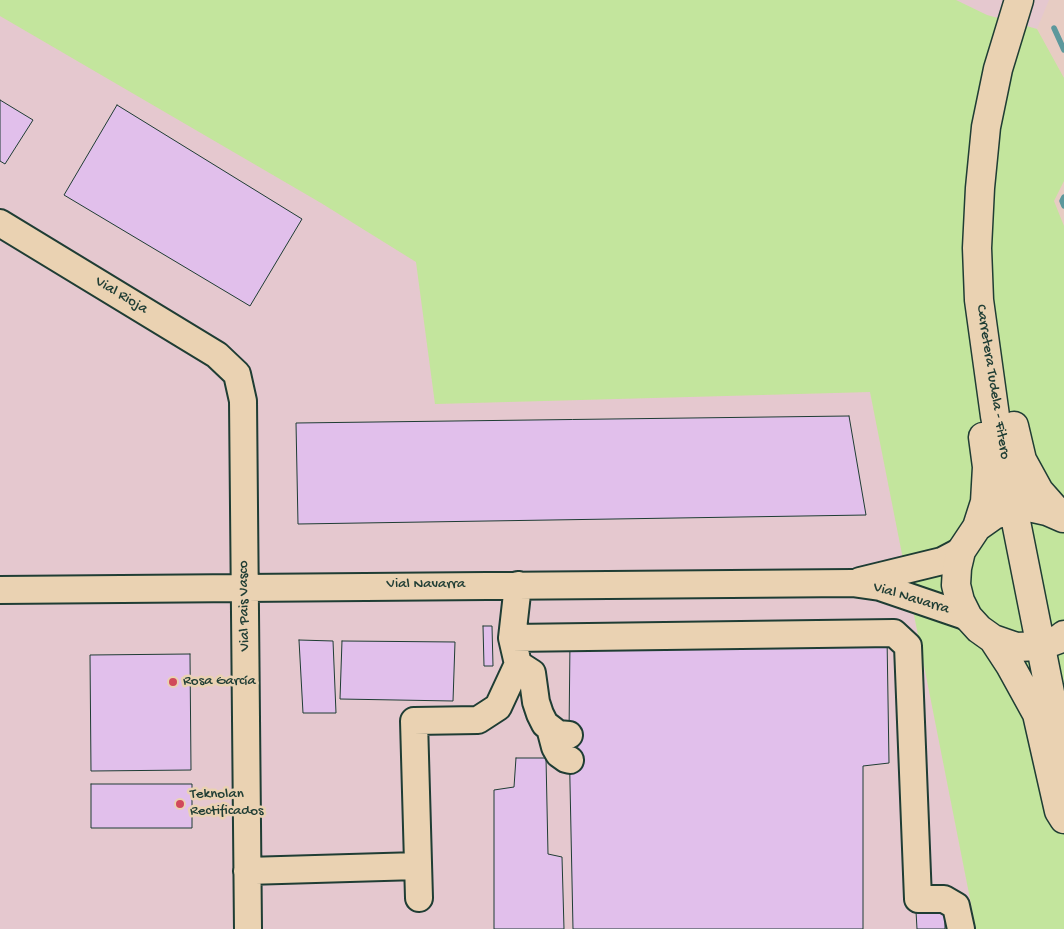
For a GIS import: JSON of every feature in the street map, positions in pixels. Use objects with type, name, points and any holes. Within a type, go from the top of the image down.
[{"type":"main road","name":"Carretera Tudela - Fitero","points":[[1016,3],[998,69],[986,127],[977,248],[979,300],[995,416],[1014,508],[1052,641],[1064,763]]},
{"type":"main road","points":[[986,356],[1005,390],[1022,460],[1039,491],[1063,518]]},
{"type":"main road","points":[[986,356],[980,421],[987,467],[985,502],[976,527],[961,551],[956,585],[960,602],[968,617],[979,630],[993,639],[1016,646],[1052,641]]},
{"type":"main road","points":[[976,527],[994,515],[1014,508],[1047,510],[1063,518]]},
{"type":"main road","points":[[993,639],[1010,665],[1037,714],[1059,811],[1064,819]]},
{"type":"street","name":"Vial Rioja","points":[[0,223],[216,355],[237,374]]},
{"type":"street","name":"Vial Pais Vasco","points":[[237,374],[243,401],[248,929]]},
{"type":"street","name":"Vial Navarra","points":[[852,582],[942,562],[961,551]]},
{"type":"street","name":"Vial Navarra","points":[[0,590],[245,586],[852,582],[880,587],[968,617]]},
{"type":"street","points":[[419,898],[414,721],[478,720],[498,707],[518,664],[512,638],[518,585]]},
{"type":"street","points":[[512,638],[894,633],[908,646],[918,899],[944,899],[956,906],[961,929]]},
{"type":"street","points":[[518,664],[532,673],[536,702],[540,714],[546,724],[563,741]]},
{"type":"street","points":[[248,872],[418,866]]},
{"type":"shaded area","points":[[956,0],[1049,0],[1037,29],[987,15]]},
{"type":"shaded area","points":[[0,16],[321,203],[416,262],[435,404],[870,392],[976,929],[0,929]]},
{"type":"green space","points":[[0,0],[956,0],[987,15],[1037,29],[1064,78],[1064,181],[1054,201],[1064,226],[1064,929],[976,929],[870,392],[435,404],[416,262],[321,203],[0,16]]},
{"type":"building","points":[[0,100],[33,120],[5,164],[0,161]]},
{"type":"building","points":[[117,105],[302,219],[250,306],[64,195]]},
{"type":"building","points":[[849,416],[866,515],[298,524],[296,423]]},
{"type":"building","points":[[483,626],[492,626],[493,666],[484,666]]},
{"type":"building","points":[[887,636],[889,763],[863,766],[863,929],[573,929],[569,735],[570,641]]},
{"type":"building","points":[[299,640],[333,641],[336,713],[303,713]]},
{"type":"building","points":[[342,641],[455,642],[453,701],[340,699]]},
{"type":"building","points":[[190,654],[191,770],[91,771],[90,655]]},
{"type":"building","points":[[516,758],[546,758],[548,854],[562,857],[564,929],[494,929],[494,790],[514,787]]},
{"type":"building","points":[[91,784],[192,784],[192,828],[91,828]]},
{"type":"building","points":[[916,911],[945,911],[945,929],[917,929]]},
{"type":"waterway","points":[[1054,28],[1064,50]]},
{"type":"waterway","points":[[1064,197],[1062,201],[1064,206]]},
{"type":"place","name":"Rosa García","points":[[173,682]]},
{"type":"place","name":"Teknolan Rectificados","points":[[180,804]]}]
